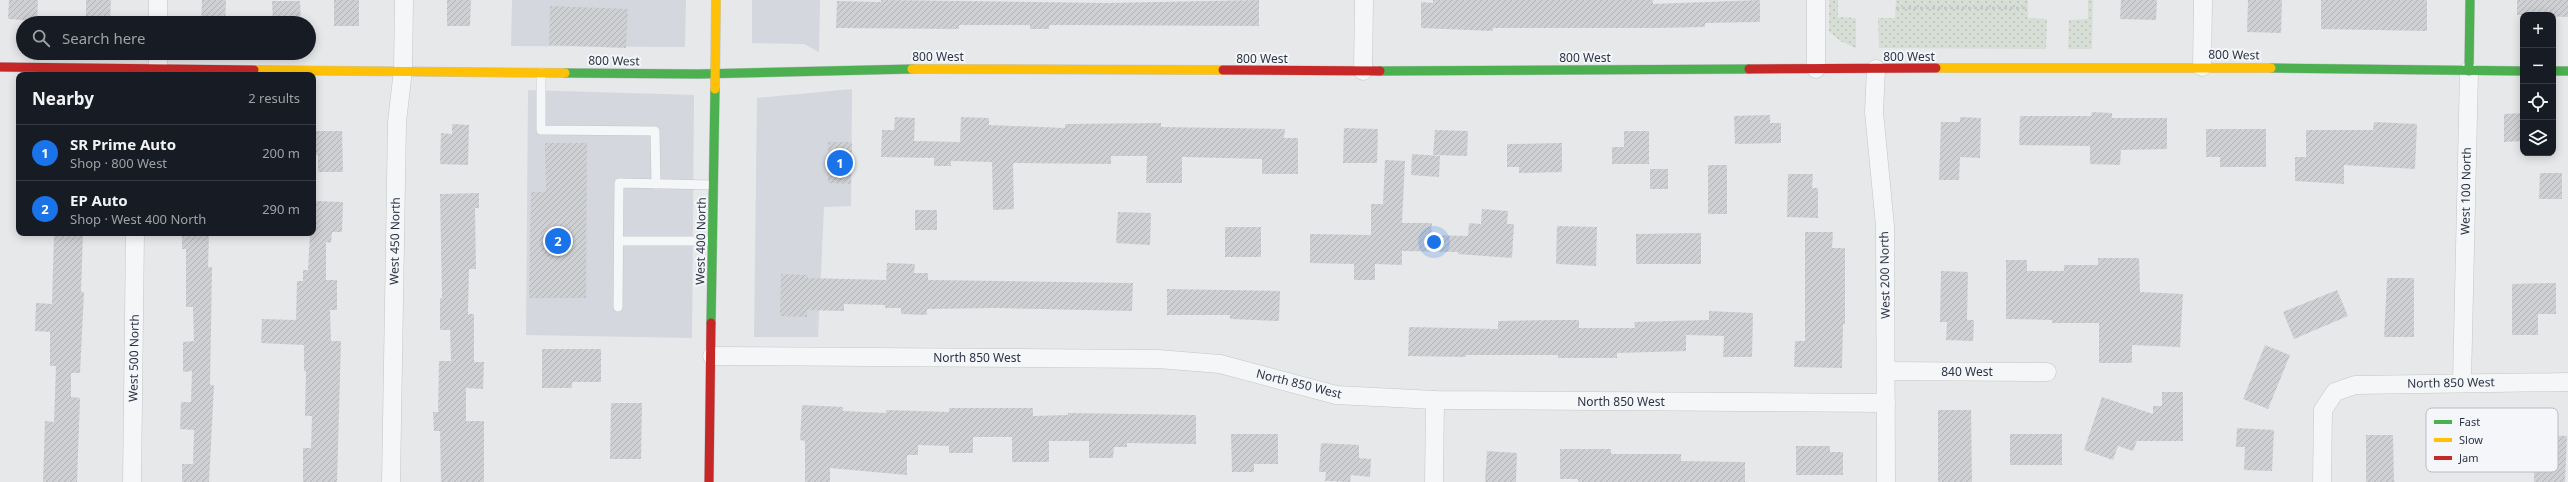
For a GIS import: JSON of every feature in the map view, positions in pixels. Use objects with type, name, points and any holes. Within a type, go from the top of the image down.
[{"type":"street","points":[[158,0],[158,16]]},
{"type":"street","name":"West 450 North","points":[[391,482],[397,122],[403,70],[404,0]]},
{"type":"street","name":"West 400 North","points":[[709,482],[716,0]]},
{"type":"street","points":[[1363,71],[1364,0]]},
{"type":"street","points":[[1816,0],[1816,69]]},
{"type":"street","points":[[2202,67],[2204,0]]},
{"type":"street","name":"West 100 North","points":[[2462,382],[2470,0]]},
{"type":"street","name":"800 West","points":[[0,67],[156,66],[715,74],[884,69],[1363,71],[2202,67],[2520,71]]},
{"type":"street","name":"West 200 North","points":[[1876,69],[1874,112],[1885,226],[1886,482]]},
{"type":"street","points":[[2556,71],[2568,71]]},
{"type":"street","name":"West 500 North","points":[[132,482],[135,236]]},
{"type":"street","name":"North 850 West","points":[[712,356],[1158,359],[1220,364],[1336,395],[1435,400],[1886,403]]},
{"type":"street","name":"840 West","points":[[1886,371],[2047,372]]},
{"type":"street","name":"North 850 West","points":[[2322,482],[2323,410],[2335,392],[2355,385],[2462,382],[2568,382]]},
{"type":"street","points":[[1434,482],[1435,400]]},
{"type":"lane","points":[[541,72],[541,130],[655,132],[656,184]]},
{"type":"lane","points":[[618,307],[619,183],[714,185]]},
{"type":"lane","points":[[619,241],[713,241]]},
{"type":"path","points":[[1896,8],[2028,8]]},
{"type":"shaded area","points":[[512,0],[686,0],[685,47],[511,46]]},
{"type":"shaded area","points":[[752,0],[820,0],[819,52],[804,44],[752,43]]},
{"type":"shaded area","points":[[1829,0],[1838,0],[1838,17],[1856,18],[1856,48],[1840,41],[1829,31]]},
{"type":"shaded area","points":[[1896,0],[2028,0],[2028,18],[2047,19],[2046,49],[1879,48],[1878,18],[1895,18]]},
{"type":"shaded area","points":[[2088,0],[2093,0],[2092,49],[2068,49],[2069,20],[2088,19]]},
{"type":"shaded area","points":[[852,89],[851,206],[824,207],[818,337],[754,337],[757,98]]},
{"type":"shaded area","points":[[528,90],[694,95],[692,338],[526,335]]},
{"type":"building","points":[[9,0],[38,0],[37,16],[16,16],[16,20],[8,19]]},
{"type":"building","points":[[86,0],[111,0],[110,16],[86,16]]},
{"type":"building","points":[[202,0],[226,0],[225,16],[201,16]]},
{"type":"building","points":[[334,0],[359,0],[359,26],[334,26]]},
{"type":"building","points":[[447,0],[471,0],[470,26],[447,26]]},
{"type":"building","points":[[881,0],[1107,3],[1259,0],[1259,26],[1049,25],[1049,29],[1030,29],[1030,25],[959,25],[959,29],[836,28],[837,1],[881,2]]},
{"type":"building","points":[[1433,0],[1653,0],[1653,4],[1760,0],[1760,22],[1705,23],[1705,27],[1493,28],[1493,31],[1421,28],[1421,2],[1433,3]]},
{"type":"building","points":[[2121,0],[2157,0],[2156,20],[2120,19]]},
{"type":"building","points":[[2248,0],[2282,0],[2281,33],[2247,32]]},
{"type":"building","points":[[2321,0],[2427,0],[2427,31],[2321,29]]},
{"type":"building","points":[[2517,0],[2568,0],[2568,17],[2556,17],[2556,12],[2520,12],[2520,15],[2517,15]]},
{"type":"building","points":[[272,1],[300,1],[301,16],[273,16]]},
{"type":"building","points":[[550,6],[628,9],[626,48],[549,45]]},
{"type":"building","points":[[2092,112],[2112,113],[2112,118],[2167,118],[2167,149],[2121,150],[2120,165],[2090,164],[2090,146],[2019,145],[2020,116],[2091,116]]},
{"type":"building","points":[[2520,113],[2520,141],[2504,142],[2504,114]]},
{"type":"building","points":[[1770,115],[1770,123],[1781,123],[1781,143],[1735,144],[1734,116]]},
{"type":"building","points":[[895,117],[915,118],[914,141],[960,142],[961,117],[989,118],[989,125],[1065,128],[1065,124],[1161,123],[1161,127],[1285,129],[1284,138],[1298,138],[1298,174],[1262,174],[1262,159],[1182,157],[1182,183],[1146,183],[1147,156],[1111,156],[1111,164],[1013,163],[1014,209],[993,210],[992,162],[951,161],[951,166],[934,166],[934,158],[881,157],[882,130],[894,130]]},
{"type":"building","points":[[1960,117],[1981,118],[1980,158],[1960,157],[1959,180],[1939,180],[1941,122],[1960,122]]},
{"type":"building","points":[[2374,122],[2417,124],[2415,169],[2344,165],[2344,184],[2295,181],[2295,157],[2306,157],[2306,130],[2373,130]]},
{"type":"building","points":[[452,124],[469,125],[468,165],[440,164],[441,133],[452,134]]},
{"type":"building","points":[[1344,128],[1378,129],[1377,163],[1343,163]]},
{"type":"building","points":[[2206,129],[2266,129],[2266,167],[2220,167],[2220,157],[2206,157]]},
{"type":"building","points":[[1435,130],[1468,131],[1467,156],[1433,155]]},
{"type":"building","points":[[316,131],[342,131],[343,172],[318,172],[318,155],[316,155]]},
{"type":"building","points":[[1624,131],[1649,131],[1649,164],[1612,164],[1612,147],[1624,147]]},
{"type":"building","points":[[828,142],[852,142],[851,184],[828,183]]},
{"type":"building","points":[[545,143],[587,143],[586,298],[529,298],[531,192],[546,192]]},
{"type":"building","points":[[1562,143],[1562,172],[1519,173],[1519,167],[1507,167],[1507,144]]},
{"type":"building","points":[[1412,154],[1440,156],[1439,177],[1411,175]]},
{"type":"building","points":[[1385,160],[1405,161],[1402,223],[1432,223],[1431,235],[1468,236],[1469,223],[1481,224],[1482,209],[1508,211],[1507,224],[1514,224],[1512,258],[1458,254],[1458,252],[1402,251],[1402,265],[1375,264],[1375,280],[1354,280],[1354,264],[1310,263],[1310,234],[1371,235],[1371,204],[1383,204]]},
{"type":"building","points":[[1708,165],[1727,165],[1727,214],[1708,214]]},
{"type":"building","points":[[1650,169],[1668,169],[1668,189],[1650,189]]},
{"type":"building","points":[[2540,173],[2562,173],[2562,199],[2539,199]]},
{"type":"building","points":[[1788,174],[1813,174],[1812,188],[1818,188],[1818,218],[1787,217]]},
{"type":"building","points":[[479,193],[479,208],[475,208],[476,269],[469,269],[468,314],[474,314],[474,362],[484,362],[483,389],[466,388],[466,421],[484,421],[484,482],[441,482],[440,431],[434,431],[433,412],[438,412],[439,361],[451,361],[450,330],[440,330],[440,298],[442,298],[440,194]]},
{"type":"building","points":[[316,201],[343,202],[342,232],[332,232],[331,243],[326,242],[326,280],[337,280],[337,310],[330,310],[331,341],[341,341],[337,482],[303,482],[303,448],[311,448],[312,416],[305,416],[306,371],[304,371],[304,345],[261,343],[262,319],[296,320],[297,281],[303,281],[303,270],[308,270],[310,236],[316,236]]},
{"type":"building","points":[[915,210],[937,210],[937,230],[915,230]]},
{"type":"building","points":[[1118,212],[1151,213],[1150,245],[1116,243]]},
{"type":"building","points":[[1557,226],[1597,227],[1596,266],[1556,264]]},
{"type":"building","points":[[1225,227],[1261,227],[1261,257],[1225,257]]},
{"type":"building","points":[[1805,232],[1833,232],[1832,248],[1845,248],[1845,324],[1843,324],[1842,368],[1794,367],[1795,341],[1805,341]]},
{"type":"building","points":[[1701,233],[1701,264],[1636,264],[1636,234]]},
{"type":"building","points":[[54,236],[83,236],[81,292],[84,292],[80,373],[71,373],[71,397],[80,398],[77,482],[43,482],[45,421],[54,422],[56,366],[50,366],[50,332],[35,331],[36,303],[52,304]]},
{"type":"building","points":[[182,236],[209,236],[208,267],[212,267],[210,385],[214,385],[209,482],[182,482],[182,464],[193,464],[194,430],[180,429],[181,402],[191,402],[192,371],[183,372],[183,342],[194,341],[193,307],[186,307],[186,249],[182,249]]},
{"type":"building","points":[[2098,258],[2139,258],[2140,292],[2183,294],[2180,347],[2132,345],[2132,363],[2099,363],[2099,323],[2052,323],[2052,320],[2006,319],[2006,260],[2027,260],[2027,271],[2064,271],[2064,265],[2098,265]]},
{"type":"building","points":[[887,263],[915,264],[914,273],[928,273],[928,280],[1133,283],[1132,311],[997,308],[927,309],[927,315],[901,314],[901,308],[885,308],[885,305],[844,304],[844,311],[807,310],[807,317],[780,316],[781,274],[808,275],[808,278],[886,280]]},
{"type":"building","points":[[1941,271],[1968,272],[1967,320],[1974,320],[1973,341],[1946,340],[1947,322],[1940,322]]},
{"type":"building","points":[[2387,278],[2414,278],[2414,337],[2384,337]]},
{"type":"building","points":[[2556,283],[2556,314],[2538,314],[2538,335],[2512,335],[2512,284]]},
{"type":"building","points":[[1167,289],[1280,291],[1279,321],[1230,319],[1230,315],[1167,315]]},
{"type":"building","points":[[2337,290],[2348,316],[2294,339],[2283,312]]},
{"type":"building","points":[[1709,311],[1753,313],[1752,357],[1723,357],[1724,336],[1686,335],[1686,351],[1617,353],[1617,358],[1558,358],[1558,355],[1466,355],[1466,357],[1408,356],[1409,327],[1498,329],[1498,321],[1579,320],[1579,328],[1635,328],[1634,322],[1709,320]]},
{"type":"building","points":[[2265,345],[2290,355],[2268,409],[2243,399]]},
{"type":"building","points":[[542,349],[601,349],[601,382],[572,382],[572,388],[542,388]]},
{"type":"building","points":[[2162,392],[2183,392],[2183,441],[2137,441],[2133,451],[2118,446],[2113,460],[2084,450],[2102,397],[2153,414],[2153,406],[2162,406]]},
{"type":"building","points":[[611,403],[642,403],[641,459],[610,459]]},
{"type":"building","points":[[802,405],[843,407],[843,411],[886,413],[886,410],[949,412],[949,408],[1033,408],[1033,416],[1068,415],[1068,413],[1196,415],[1196,444],[1127,443],[1127,447],[1114,447],[1113,458],[1089,458],[1089,441],[1049,441],[1049,462],[1012,462],[1012,437],[973,437],[973,453],[949,453],[949,446],[918,445],[918,455],[907,455],[907,475],[830,468],[830,482],[805,482],[805,441],[800,440]]},
{"type":"building","points":[[1938,410],[1971,410],[1972,482],[1938,482]]},
{"type":"building","points":[[2237,428],[2274,430],[2272,471],[2244,470],[2245,447],[2236,447]]},
{"type":"building","points":[[1231,434],[1278,434],[1278,464],[1254,464],[1254,472],[1232,472]]},
{"type":"building","points":[[2010,434],[2062,434],[2062,465],[2010,465]]},
{"type":"building","points":[[2366,435],[2393,435],[2394,482],[2366,482]]},
{"type":"building","points":[[2558,436],[2567,436],[2565,482],[2534,482],[2534,472],[2558,472]]},
{"type":"building","points":[[1321,443],[1359,445],[1359,458],[1371,459],[1370,477],[1351,475],[1350,482],[1325,481],[1326,472],[1319,472]]},
{"type":"building","points":[[1796,446],[1830,446],[1830,452],[1843,452],[1843,475],[1796,475]]},
{"type":"building","points":[[1560,449],[1611,449],[1611,454],[1681,454],[1681,461],[1745,462],[1745,482],[1578,482],[1578,479],[1560,479]]},
{"type":"building","points":[[1487,451],[1517,453],[1516,482],[1485,482]]},
{"type":"traffic: fast","points":[[2469,71],[2470,0]]},
{"type":"traffic: fast","points":[[2271,68],[2520,71]]},
{"type":"traffic: fast","points":[[565,73],[699,74],[912,69]]},
{"type":"traffic: fast","points":[[1380,71],[1749,69]]},
{"type":"traffic: fast","points":[[2556,71],[2568,71]]},
{"type":"traffic: fast","points":[[711,323],[715,89]]},
{"type":"traffic: slow","points":[[715,89],[716,0]]},
{"type":"traffic: slow","points":[[1936,68],[2271,68]]},
{"type":"traffic: slow","points":[[912,69],[1223,70]]},
{"type":"traffic: slow","points":[[254,70],[565,73]]},
{"type":"traffic: jam","points":[[0,67],[254,70]]},
{"type":"traffic: jam","points":[[1749,69],[1936,68]]},
{"type":"traffic: jam","points":[[1223,70],[1380,71]]},
{"type":"traffic: jam","points":[[709,482],[711,323]]},
{"type":"place","name":"SR Prime Auto","points":[[840,163]]},
{"type":"place","name":"EP Auto","points":[[558,241]]}]
